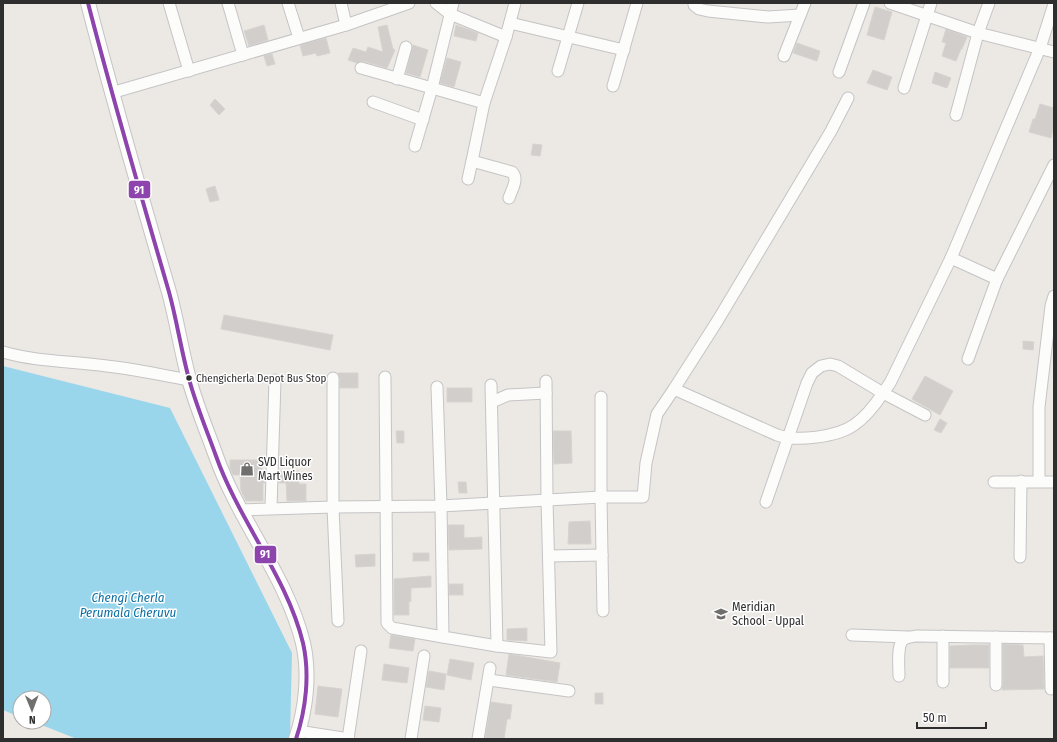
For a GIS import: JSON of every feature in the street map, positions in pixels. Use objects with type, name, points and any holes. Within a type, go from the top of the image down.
[{"type":"street","points":[[88,3],[111,93],[170,295],[189,380],[220,466],[240,510],[281,586],[294,615],[303,644],[307,676],[305,702],[297,735],[349,739],[361,651]]},
{"type":"street","points":[[169,3],[189,71]]},
{"type":"street","points":[[228,3],[243,55]]},
{"type":"street","points":[[288,3],[299,38]]},
{"type":"street","points":[[341,3],[346,25]]},
{"type":"street","points":[[436,3],[450,14],[506,37]]},
{"type":"street","points":[[415,146],[432,88],[453,3]]},
{"type":"street","points":[[468,179],[484,103],[506,37],[515,3]]},
{"type":"street","points":[[558,71],[567,36],[578,3]]},
{"type":"street","points":[[613,86],[637,3]]},
{"type":"street","points":[[694,3],[694,5],[700,9],[708,11],[768,17],[800,15]]},
{"type":"street","points":[[784,56],[805,3]]},
{"type":"street","points":[[839,72],[864,3]]},
{"type":"street","points":[[890,3],[978,33],[1054,52]]},
{"type":"street","points":[[904,88],[931,3]]},
{"type":"street","points":[[956,115],[978,33],[989,3]]},
{"type":"street","points":[[111,93],[346,25],[404,4]]},
{"type":"street","points":[[674,389],[766,431],[788,439],[804,439],[833,433],[852,426],[874,406],[890,383],[951,258],[1040,48],[1054,4]]},
{"type":"street","points":[[510,23],[624,50]]},
{"type":"street","points":[[397,79],[406,47]]},
{"type":"street","points":[[361,68],[484,103]]},
{"type":"street","points":[[240,510],[271,508],[441,506],[601,497],[643,497],[646,463],[656,414],[674,389],[718,320],[848,98]]},
{"type":"street","points":[[373,102],[423,120]]},
{"type":"street","points":[[472,161],[512,172],[516,178],[509,198]]},
{"type":"street","points":[[968,359],[997,279],[1054,165]]},
{"type":"street","points":[[951,258],[997,279]]},
{"type":"street","points":[[1039,481],[1039,407],[1051,306],[1054,296]]},
{"type":"street","points":[[3,352],[50,361],[107,366],[189,380]]},
{"type":"street","points":[[766,502],[807,383],[812,372],[821,366],[830,364],[838,366],[883,393],[925,415]]},
{"type":"street","points":[[385,377],[387,623],[392,628],[498,646],[551,652],[546,381]]},
{"type":"street","points":[[333,378],[333,507],[338,621]]},
{"type":"street","points":[[271,508],[275,380]]},
{"type":"street","points":[[491,385],[498,646]]},
{"type":"street","points":[[437,387],[444,637]]},
{"type":"street","points":[[492,402],[508,395],[546,393]]},
{"type":"street","points":[[601,397],[601,497],[604,611]]},
{"type":"street","points":[[1020,557],[1021,481]]},
{"type":"street","points":[[994,482],[1054,482]]},
{"type":"street","points":[[549,556],[602,555]]},
{"type":"street","points":[[852,635],[1052,638],[1051,689]]},
{"type":"street","points":[[943,682],[944,636]]},
{"type":"street","points":[[900,676],[900,648],[902,641],[908,637]]},
{"type":"street","points":[[996,637],[996,685]]},
{"type":"street","points":[[411,739],[424,656]]},
{"type":"street","points":[[478,739],[490,668]]},
{"type":"street","points":[[489,680],[570,691]]},
{"type":"water","name":"Chengi Cherla Perumala Cheruvu","points":[[3,366],[170,408],[292,653],[289,739],[77,739],[52,729],[52,690],[12,690],[12,714],[3,710]]},
{"type":"building","points":[[875,7],[892,12],[884,40],[867,35]]},
{"type":"building","points":[[264,25],[268,40],[249,46],[244,31]]},
{"type":"building","points":[[387,25],[393,49],[395,50],[387,68],[363,61],[357,63],[348,60],[353,48],[366,52],[368,47],[383,52],[378,27]]},
{"type":"building","points":[[456,25],[478,33],[476,41],[454,36]]},
{"type":"building","points":[[946,29],[967,37],[956,61],[942,56],[946,43],[942,42]]},
{"type":"building","points":[[326,38],[330,53],[317,56],[316,53],[303,56],[300,45]]},
{"type":"building","points":[[797,43],[820,51],[817,61],[793,53]]},
{"type":"building","points":[[413,45],[428,50],[420,77],[406,73]]},
{"type":"building","points":[[272,54],[275,64],[267,66],[264,56]]},
{"type":"building","points":[[447,58],[461,62],[454,87],[440,83]]},
{"type":"building","points":[[873,70],[892,77],[887,90],[867,83]]},
{"type":"building","points":[[935,72],[951,78],[947,88],[932,83]]},
{"type":"building","points":[[215,99],[225,109],[219,115],[210,105]]},
{"type":"building","points":[[1040,104],[1054,108],[1054,125],[1051,138],[1029,132]]},
{"type":"building","points":[[533,144],[542,145],[540,156],[531,155]]},
{"type":"building","points":[[215,186],[219,200],[210,202],[206,189]]},
{"type":"building","points":[[224,315],[333,335],[330,350],[221,329]]},
{"type":"building","points":[[1023,341],[1034,342],[1033,350],[1023,349]]},
{"type":"building","points":[[338,373],[358,373],[358,388],[340,388],[340,378]]},
{"type":"building","points":[[925,376],[953,391],[940,415],[912,399]]},
{"type":"building","points":[[447,388],[472,388],[472,402],[447,402]]},
{"type":"building","points":[[940,419],[947,423],[941,433],[934,430]]},
{"type":"building","points":[[396,431],[404,431],[404,443],[397,443]]},
{"type":"building","points":[[553,431],[571,431],[572,463],[554,464]]},
{"type":"building","points":[[230,460],[262,460],[262,472],[265,472],[265,483],[263,483],[263,501],[246,501],[241,491],[240,475],[233,475],[230,468]]},
{"type":"building","points":[[299,471],[299,484],[306,484],[306,501],[287,501],[286,483],[279,483],[279,472]]},
{"type":"building","points":[[458,482],[466,482],[467,493],[459,493]]},
{"type":"building","points":[[590,521],[591,544],[568,544],[569,522]]},
{"type":"building","points":[[448,525],[464,525],[464,538],[482,537],[482,549],[449,550]]},
{"type":"building","points":[[413,553],[429,553],[429,561],[413,561]]},
{"type":"building","points":[[375,554],[375,566],[356,567],[355,555]]},
{"type":"building","points":[[431,576],[431,587],[411,588],[409,615],[394,615],[394,579]]},
{"type":"building","points":[[449,584],[463,584],[463,595],[449,595]]},
{"type":"building","points":[[527,628],[527,641],[507,640],[507,629]]},
{"type":"building","points":[[391,635],[415,639],[413,651],[389,648]]},
{"type":"building","points":[[1003,644],[1023,645],[1024,657],[1043,656],[1044,689],[1002,690]]},
{"type":"building","points":[[989,645],[989,668],[950,668],[950,646]]},
{"type":"building","points":[[509,654],[560,663],[557,682],[506,675]]},
{"type":"building","points":[[450,659],[474,663],[471,680],[447,675]]},
{"type":"building","points":[[384,664],[409,668],[407,683],[382,680]]},
{"type":"building","points":[[429,671],[446,674],[444,690],[426,687]]},
{"type":"building","points":[[318,686],[342,689],[338,717],[315,714]]},
{"type":"building","points":[[595,693],[603,693],[603,704],[595,704]]},
{"type":"building","points":[[491,702],[512,705],[510,719],[507,719],[504,739],[485,739]]},
{"type":"building","points":[[425,706],[441,708],[439,722],[423,720]]},
{"type":"transit line","name":"91","points":[[88,3],[117,112],[169,292],[186,368],[195,398],[226,480],[286,595],[296,619],[303,643],[306,667],[306,691],[296,739]]},
{"type":"place","name":"Chengicherla Depot Bus Stop","points":[[189,378]]},
{"type":"place","name":"SVD Liquor Mart Wines","points":[[247,469]]},
{"type":"place","name":"Meridian School - Uppal","points":[[721,614]]}]
